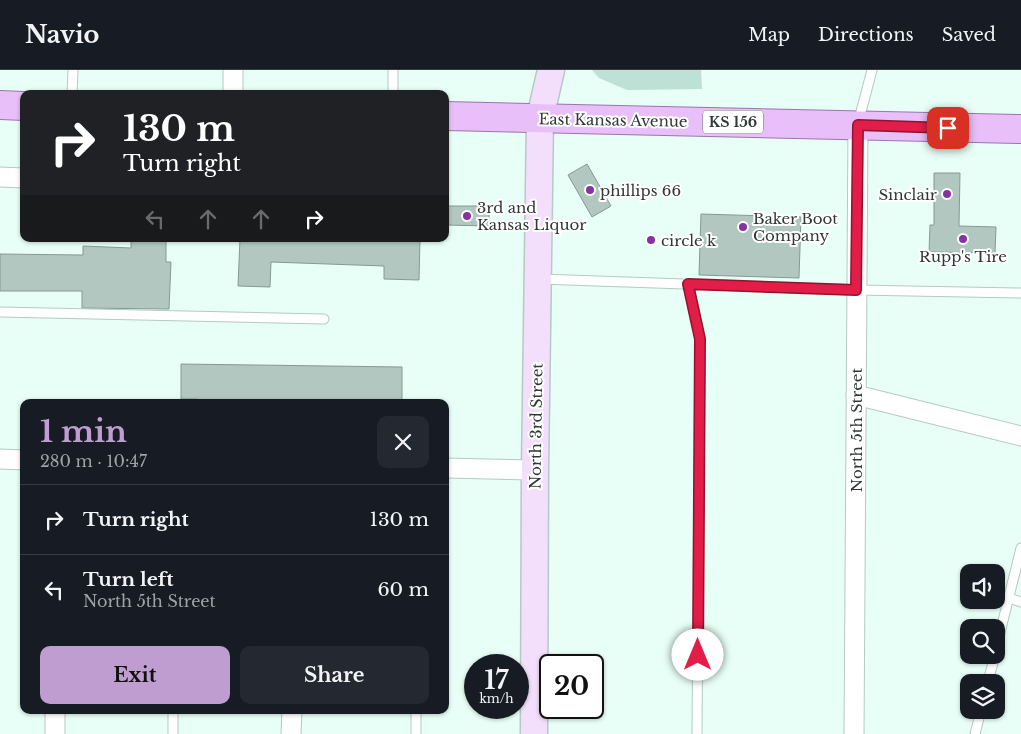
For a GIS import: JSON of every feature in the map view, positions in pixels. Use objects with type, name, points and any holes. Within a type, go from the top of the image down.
[{"type":"main road","name":"North 3rd Street","points":[[534,734],[535,470],[540,118],[551,70]]},
{"type":"main road","points":[[0,105],[20,106]]},
{"type":"main road","name":"East Kansas Avenue","points":[[449,116],[1021,129]]},
{"type":"street","points":[[233,70],[233,90]]},
{"type":"street","name":"North 5th Street","points":[[854,734],[858,125]]},
{"type":"street","points":[[0,177],[20,178]]},
{"type":"street","points":[[856,395],[1021,436]]},
{"type":"street","points":[[0,459],[20,460]]},
{"type":"street","points":[[449,468],[535,470]]},
{"type":"street","points":[[55,714],[55,734]]},
{"type":"street","points":[[291,734],[292,714]]},
{"type":"lane","points":[[72,90],[73,70]]},
{"type":"lane","points":[[393,70],[393,90]]},
{"type":"lane","points":[[858,125],[872,70]]},
{"type":"lane","points":[[538,279],[856,290],[1021,293]]},
{"type":"lane","points":[[688,284],[700,339],[697,734]]},
{"type":"lane","points":[[0,312],[324,319]]},
{"type":"lane","points":[[1004,619],[1021,548]]},
{"type":"lane","points":[[1009,598],[1021,602]]},
{"type":"lane","points":[[173,714],[173,734]]},
{"type":"lane","points":[[416,714],[416,734]]},
{"type":"lane","points":[[975,734],[979,719]]},
{"type":"green space","points":[[592,70],[701,70],[702,89],[627,90],[599,78]]},
{"type":"building","name":"phillips 66","points":[[587,164],[611,206],[592,217],[568,175]]},
{"type":"building","points":[[934,173],[960,173],[959,226],[996,227],[995,253],[929,252],[930,225],[934,225]]},
{"type":"building","name":"3rd and Kansas Liquor","points":[[449,206],[489,206],[489,226],[449,225]]},
{"type":"building","points":[[701,214],[801,217],[799,278],[699,275]]},
{"type":"building","points":[[131,242],[166,242],[166,262],[171,262],[169,309],[82,308],[82,291],[0,291],[0,254],[83,255],[83,246],[131,248]]},
{"type":"building","points":[[240,242],[420,242],[419,280],[384,279],[384,266],[271,262],[270,287],[238,286]]},
{"type":"building","points":[[181,364],[402,367],[402,399],[181,399]]},
{"type":"place","name":"phillips 66","points":[[590,190]]},
{"type":"place","name":"Sinclair","points":[[947,194]]},
{"type":"place","name":"3rd and Kansas Liquor","points":[[467,216]]},
{"type":"place","name":"Baker Boot Company","points":[[743,227]]},
{"type":"place","name":"Rupp's Tire","points":[[963,239]]},
{"type":"place","name":"circle k","points":[[651,240]]},
{"type":"route","points":[[698,655],[700,339],[688,284],[856,290],[858,125],[948,128]]}]
